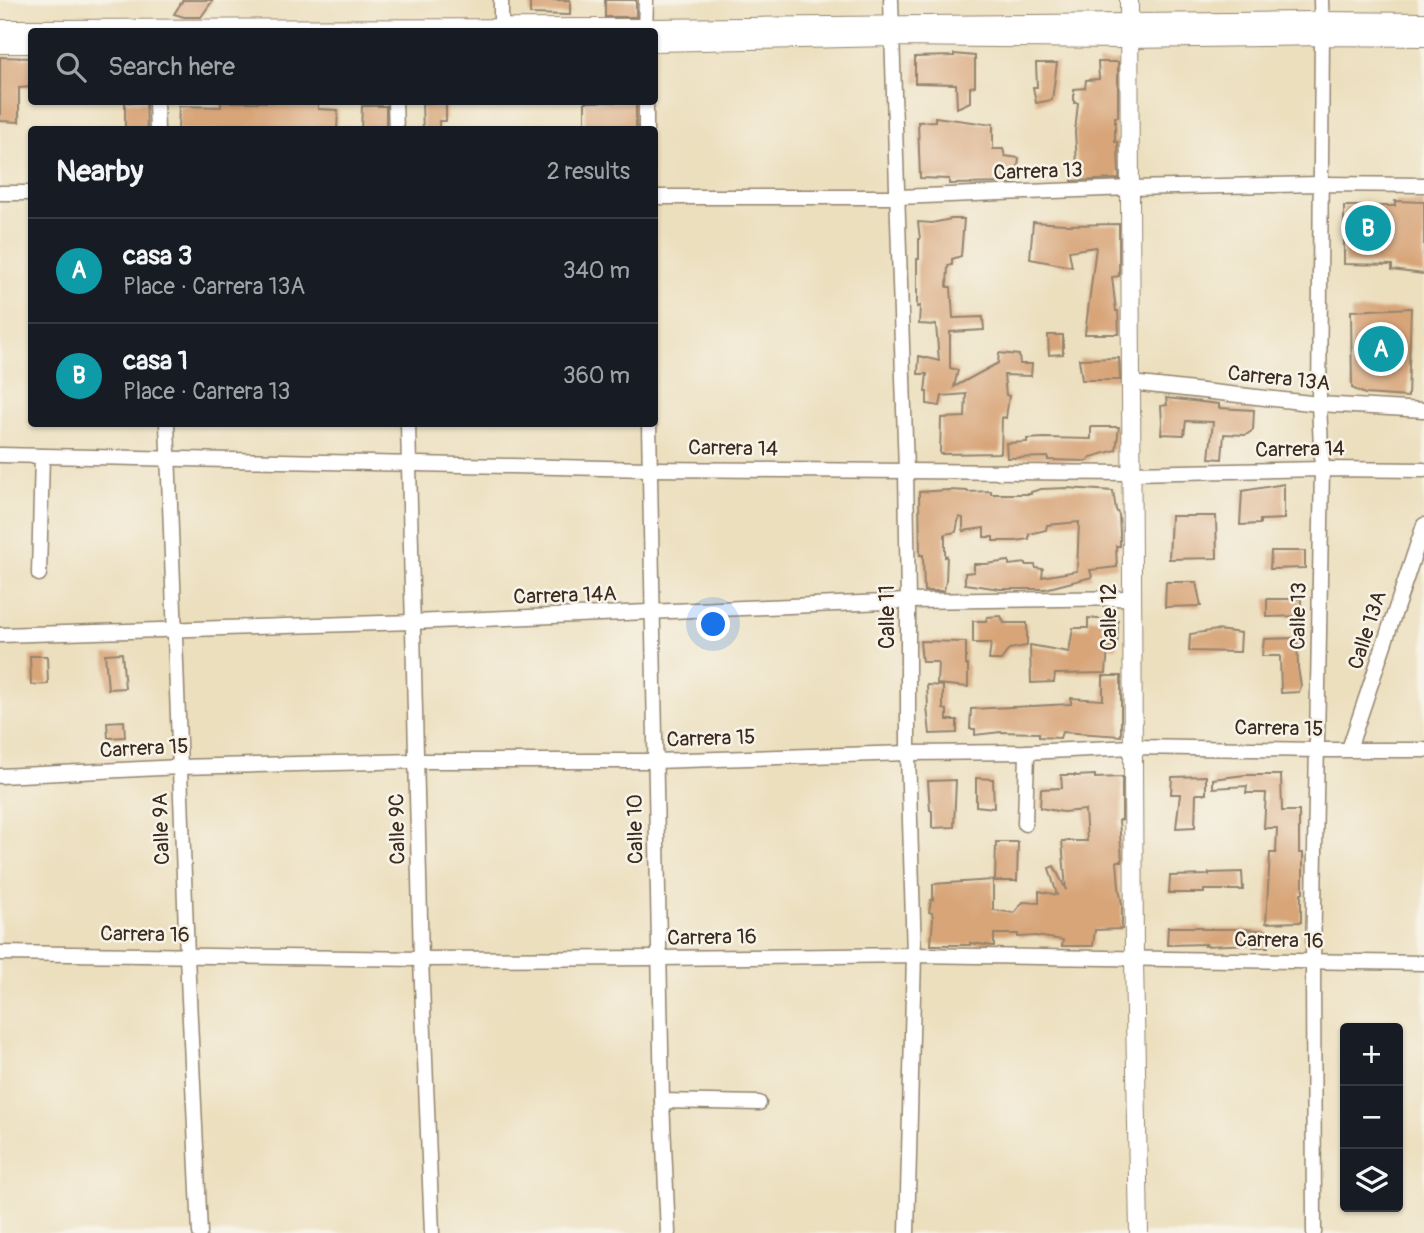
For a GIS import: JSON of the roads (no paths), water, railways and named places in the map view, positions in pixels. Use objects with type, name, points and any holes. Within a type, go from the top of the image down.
[{"type":"street","points":[[501,0],[501,28]]},
{"type":"street","points":[[646,0],[648,28]]},
{"type":"street","name":"Calle 11","points":[[891,0],[906,471],[908,753],[914,955],[907,1233]]},
{"type":"street","name":"Calle 12","points":[[1129,0],[1134,959],[1139,1233]]},
{"type":"street","name":"Calle 13","points":[[1314,1233],[1313,961],[1322,469],[1319,404],[1321,0]]},
{"type":"street","points":[[658,34],[1129,31],[1321,28],[1424,22]]},
{"type":"street","points":[[1321,28],[1424,37]]},
{"type":"street","points":[[0,29],[28,29]]},
{"type":"street","points":[[0,44],[28,44]]},
{"type":"street","points":[[156,105],[157,126]]},
{"type":"street","points":[[395,105],[396,126]]},
{"type":"street","points":[[646,105],[646,126]]},
{"type":"street","name":"Carrera 13","points":[[658,197],[898,198],[1130,188],[1320,184],[1424,186]]},
{"type":"street","points":[[0,193],[28,193]]},
{"type":"street","name":"Carrera 13A","points":[[1131,383],[1319,404],[1424,410]]},
{"type":"street","name":"Calle 9A","points":[[167,427],[200,1233]]},
{"type":"street","name":"Calle 9C","points":[[408,427],[421,959],[432,1233]]},
{"type":"street","name":"Calle 10","points":[[649,427],[662,1101],[668,1233]]},
{"type":"street","name":"Carrera 14","points":[[0,455],[906,471],[1424,470]]},
{"type":"street","points":[[39,574],[42,456]]},
{"type":"street","name":"Calle 13A","points":[[1349,749],[1424,525]]},
{"type":"street","name":"Carrera 14A","points":[[0,635],[414,622],[908,601],[1132,598]]},
{"type":"street","name":"Carrera 15","points":[[0,776],[180,767],[416,761],[655,761],[1133,747],[1424,750]]},
{"type":"street","points":[[1026,824],[1027,752]]},
{"type":"street","name":"Carrera 16","points":[[0,953],[421,959],[914,955],[1424,963]]},
{"type":"street","points":[[662,1101],[759,1103]]},
{"type":"place","name":"casa 1","points":[[1368,228]]},
{"type":"place","name":"casa 3","points":[[1381,349]]}]
